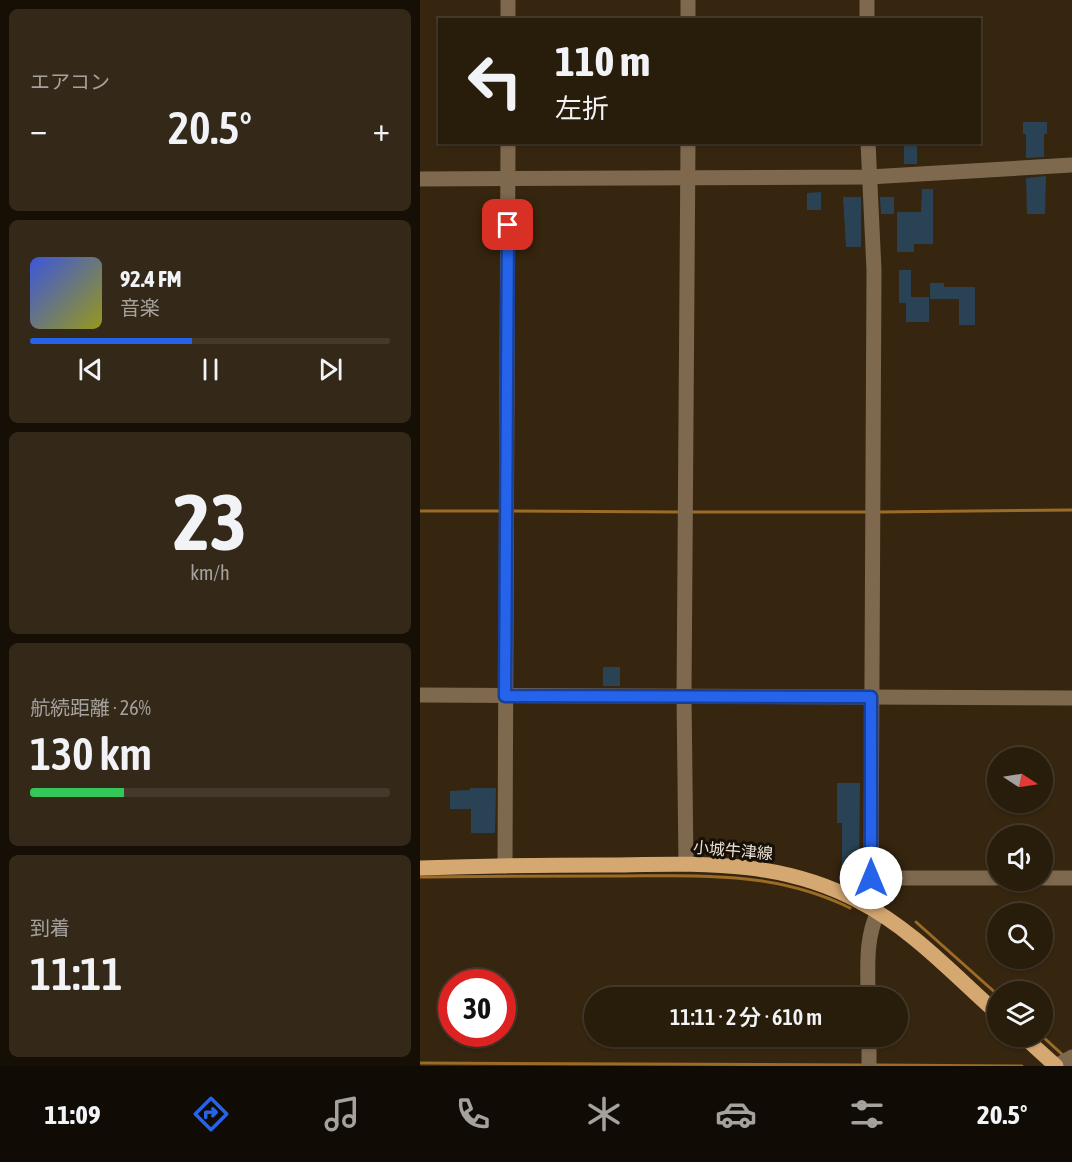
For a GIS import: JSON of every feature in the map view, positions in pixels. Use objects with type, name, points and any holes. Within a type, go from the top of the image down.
[{"type":"main road","name":"小城牛津線","points":[[420,868],[686,864],[733,865],[796,875],[840,891],[878,912],[907,933],[987,1004]]},
{"type":"main road","points":[[1040,1047],[1063,1062]]},
{"type":"street","points":[[508,0],[508,18]]},
{"type":"street","points":[[688,0],[688,18]]},
{"type":"street","points":[[867,0],[867,18]]},
{"type":"street","points":[[505,866],[508,144]]},
{"type":"street","points":[[686,864],[684,696],[688,144]]},
{"type":"street","points":[[862,903],[869,889],[871,878],[874,270],[868,144]]},
{"type":"street","points":[[420,179],[869,177],[1072,165]]},
{"type":"street","points":[[420,695],[1072,698]]},
{"type":"street","points":[[871,878],[987,878]]},
{"type":"street","points":[[1053,878],[1072,878]]},
{"type":"street","points":[[868,987],[868,944],[878,912]]},
{"type":"street","points":[[869,1047],[869,1066]]},
{"type":"building","points":[[1023,122],[1047,122],[1047,134],[1044,134],[1044,157],[1026,158],[1026,134],[1023,134]]},
{"type":"building","points":[[904,144],[917,144],[917,164],[904,164]]},
{"type":"building","points":[[1046,176],[1045,214],[1027,214],[1026,178]]},
{"type":"building","points":[[922,189],[933,189],[933,244],[914,244],[914,252],[897,252],[897,212],[921,212]]},
{"type":"building","points":[[821,192],[821,210],[807,210],[807,193]]},
{"type":"building","points":[[843,197],[861,197],[861,247],[846,247]]},
{"type":"building","points":[[880,197],[894,197],[894,214],[881,214]]},
{"type":"building","points":[[899,270],[911,270],[911,297],[929,297],[929,322],[906,322],[906,303],[899,303]]},
{"type":"building","points":[[930,283],[944,283],[944,287],[975,287],[975,325],[959,325],[959,299],[930,299]]},
{"type":"building","points":[[603,667],[620,667],[620,686],[603,686]]},
{"type":"building","points":[[837,783],[860,783],[859,867],[842,867],[842,823],[837,823]]},
{"type":"building","points":[[470,788],[496,788],[495,833],[471,833],[471,809],[450,809],[450,791],[470,790]]},
{"type":"waterway","points":[[879,512],[1072,510]]},
{"type":"waterway","points":[[420,511],[502,511]]},
{"type":"waterway","points":[[512,511],[681,512]]},
{"type":"waterway","points":[[690,512],[865,512]]},
{"type":"waterway","points":[[420,877],[704,876],[734,878],[792,887],[850,908]]},
{"type":"waterway","points":[[916,922],[987,985]]},
{"type":"waterway","points":[[1053,1046],[1064,1056]]},
{"type":"waterway","points":[[420,1063],[862,1065]]},
{"type":"waterway","points":[[876,1065],[1022,1066]]},
{"type":"route","points":[[508,225],[505,696],[871,697],[871,878]]}]
